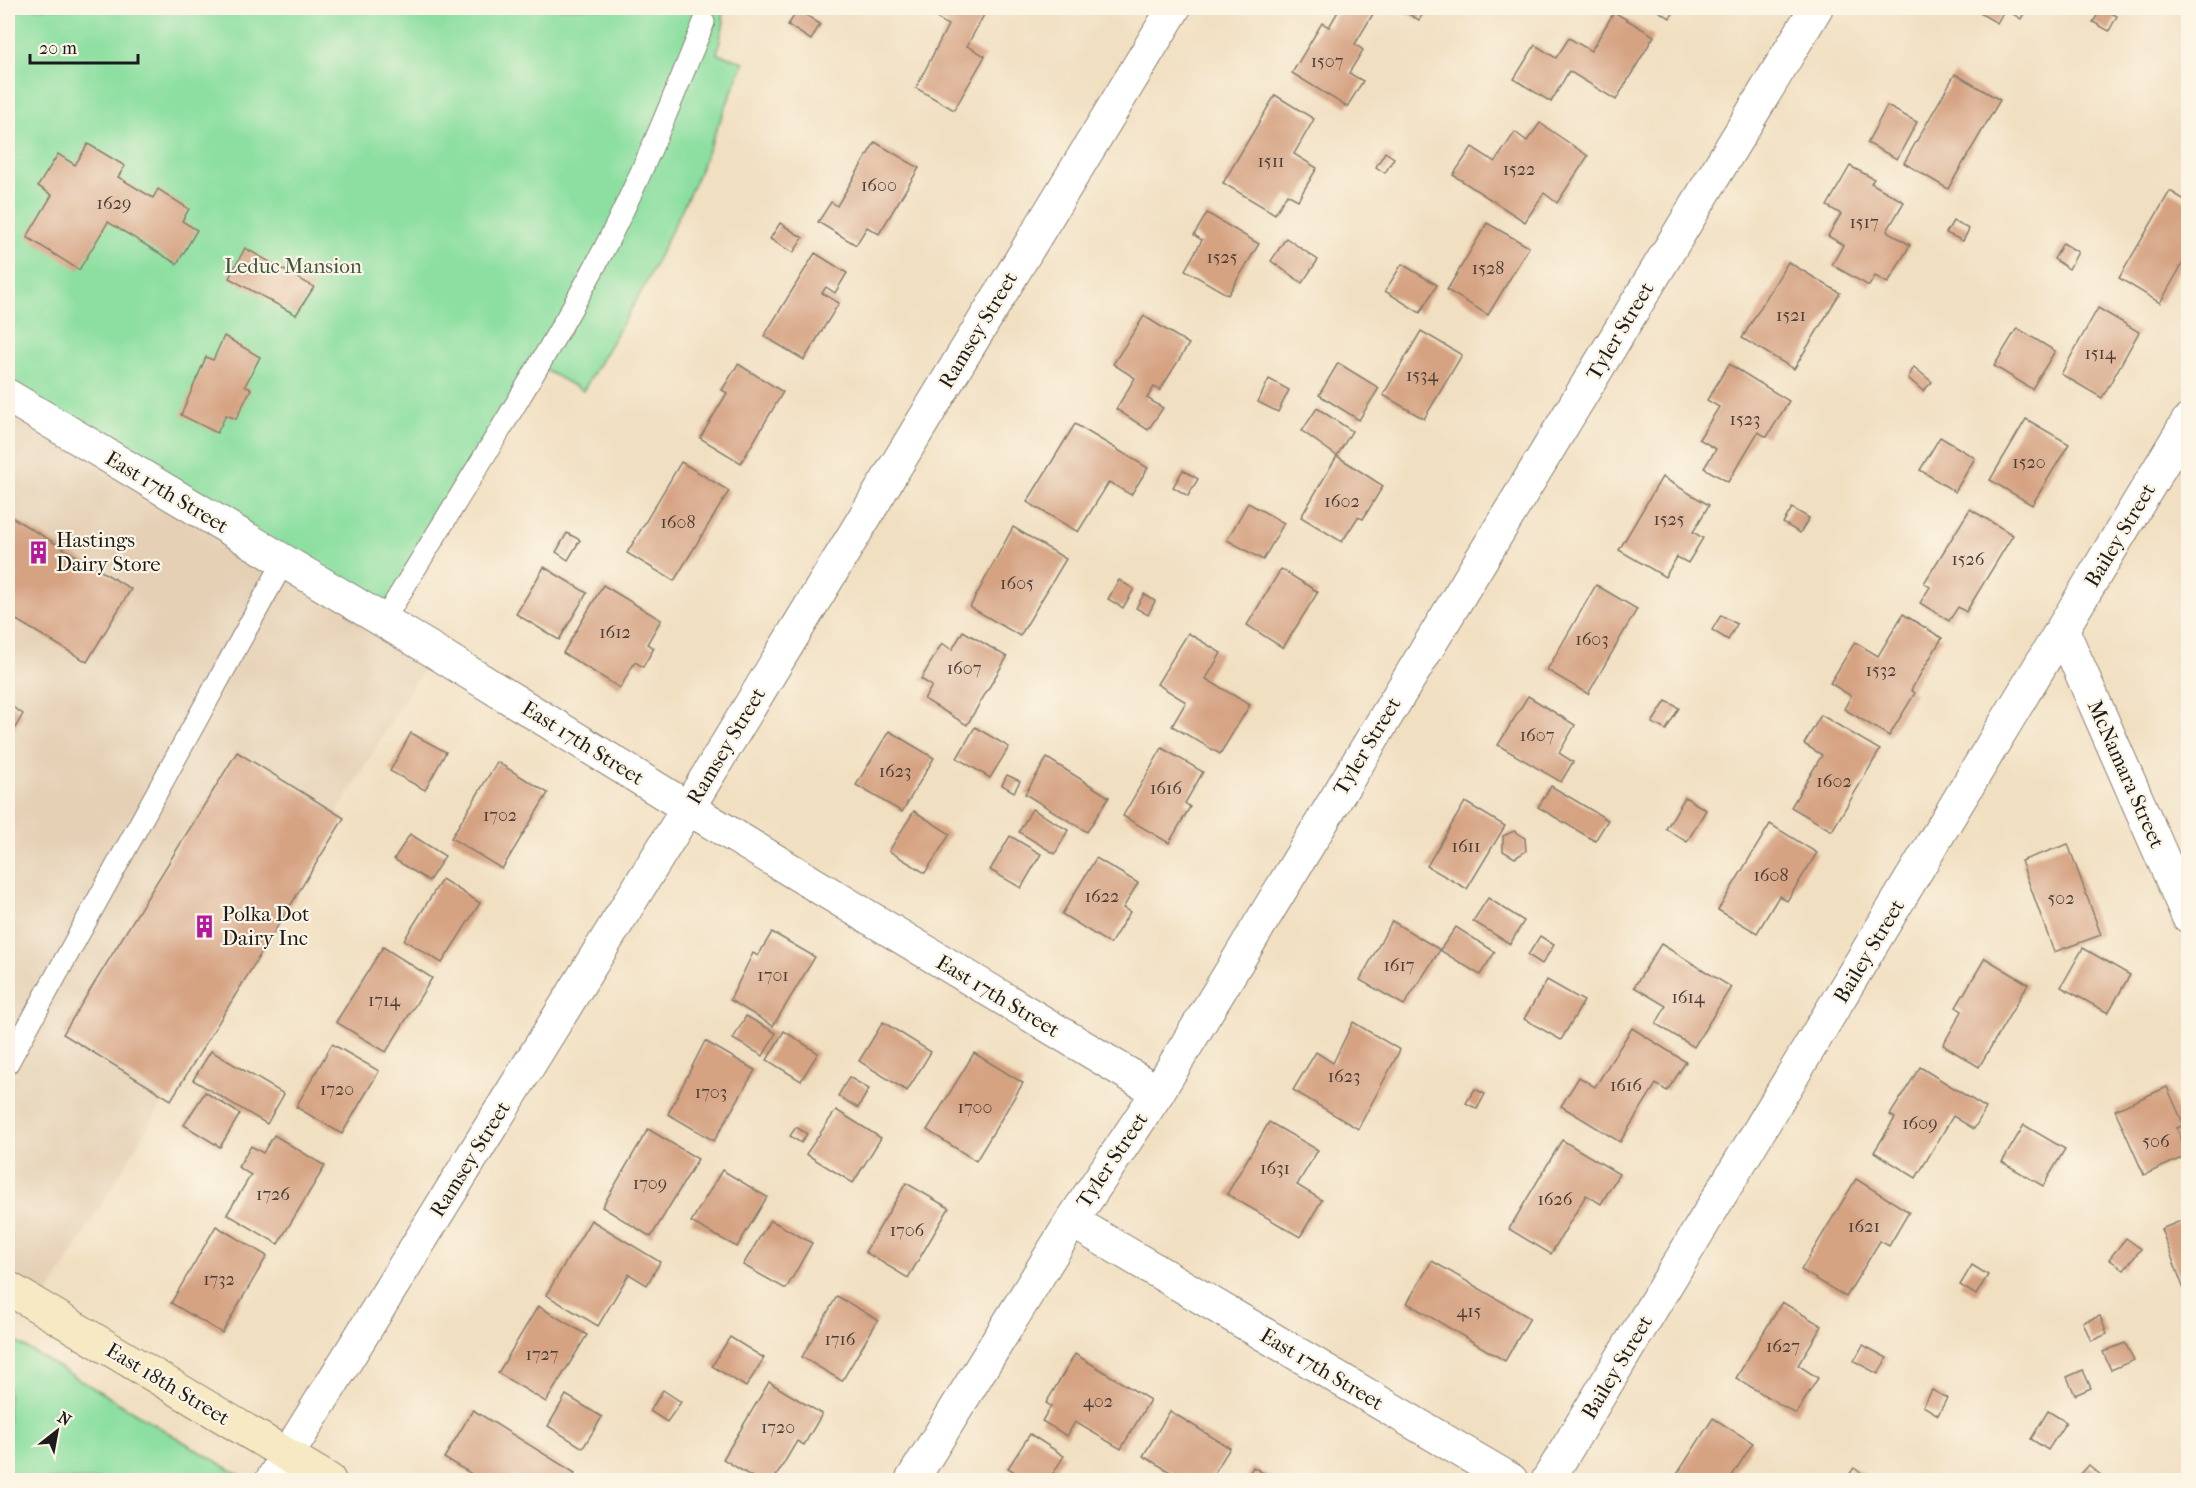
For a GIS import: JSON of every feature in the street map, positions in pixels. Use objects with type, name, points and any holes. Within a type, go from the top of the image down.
[{"type":"street","name":"Ramsey Street","points":[[279,1468],[688,808],[1174,8]]},
{"type":"street","name":"Tyler Street","points":[[912,1480],[1072,1221],[1158,1092],[1816,8]]},
{"type":"street","name":"East 17th Street","points":[[8,396],[384,620],[688,808],[1158,1092]]},
{"type":"street","name":"Bailey Street","points":[[1548,1480],[2188,421]]},
{"type":"street","name":"McNamara Street","points":[[2063,631],[2188,916]]},
{"type":"street","name":"East 17th Street","points":[[1072,1221],[1511,1480]]},
{"type":"street","name":"East 18th Street","points":[[8,1288],[279,1468],[329,1480]]},
{"type":"lane","points":[[384,620],[538,366],[593,269],[669,112],[704,22]]},
{"type":"lane","points":[[8,1063],[284,561]]},
{"type":"shaded area","points":[[8,396],[434,651],[40,1307],[8,1288]]},
{"type":"green space","name":"Leduc Mansion","points":[[8,8],[721,8],[724,22],[717,54],[744,62],[695,182],[644,287],[583,391],[538,366],[384,620],[8,396]]},
{"type":"green space","points":[[8,1337],[241,1476],[238,1480],[8,1480]]},
{"type":"building","points":[[941,8],[975,8],[985,13],[967,46],[985,56],[954,110],[916,88],[948,25],[935,17]]},
{"type":"building","points":[[1340,8],[1362,8],[1373,14],[1355,44],[1363,50],[1349,73],[1363,81],[1347,107],[1292,73],[1322,23],[1329,27]]},
{"type":"building","points":[[1398,8],[1427,8],[1419,20]]},
{"type":"building","points":[[1653,8],[1677,8],[1670,18]]},
{"type":"building","points":[[1971,8],[2027,8],[2021,19],[2005,9],[1997,23]]},
{"type":"building","points":[[2102,8],[2117,16],[2109,31],[2093,22]]},
{"type":"building","points":[[798,10],[820,24],[811,40],[788,25]]},
{"type":"building","points":[[1614,12],[1654,36],[1616,100],[1569,71],[1551,102],[1514,79],[1535,45],[1556,58],[1569,38],[1591,51]]},
{"type":"building","points":[[1955,74],[2000,100],[1948,189],[1904,163]]},
{"type":"building","points":[[1275,95],[1314,119],[1294,154],[1317,168],[1298,200],[1287,194],[1275,214],[1223,183]]},
{"type":"building","points":[[1887,106],[1917,122],[1897,159],[1867,143]]},
{"type":"building","points":[[1540,123],[1588,156],[1557,203],[1544,193],[1525,222],[1453,175],[1472,147],[1495,162],[1515,132],[1527,141]]},
{"type":"building","points":[[875,142],[919,168],[879,234],[867,227],[856,245],[818,222],[831,202],[837,206]]},
{"type":"building","points":[[88,144],[125,166],[118,177],[153,198],[158,189],[189,209],[182,221],[197,230],[177,264],[108,222],[79,270],[27,237],[52,195],[38,186],[58,154],[75,165]]},
{"type":"building","points":[[1385,152],[1394,158],[1385,173],[1376,167]]},
{"type":"building","points":[[1850,166],[1874,179],[1871,183],[1904,202],[1887,231],[1910,245],[1888,283],[1875,276],[1869,286],[1832,265],[1843,245],[1828,236],[1841,214],[1827,206]]},
{"type":"building","points":[[2170,191],[2188,202],[2188,254],[2160,303],[2119,278]]},
{"type":"building","points":[[1207,213],[1259,244],[1228,295],[1185,270],[1202,240],[1194,235]]},
{"type":"building","points":[[1953,221],[1969,229],[1963,241],[1946,233]]},
{"type":"building","points":[[780,223],[803,238],[793,253],[770,239]]},
{"type":"building","points":[[1487,223],[1529,247],[1488,315],[1447,290]]},
{"type":"building","points":[[1286,238],[1318,260],[1302,283],[1271,261]]},
{"type":"building","points":[[2063,243],[2078,252],[2069,269],[2054,259]]},
{"type":"building","points":[[245,248],[314,287],[296,315],[229,278]]},
{"type":"building","points":[[815,253],[847,273],[835,293],[826,287],[822,293],[839,303],[804,360],[764,336]]},
{"type":"building","points":[[1788,262],[1840,293],[1794,369],[1742,338]]},
{"type":"building","points":[[1402,264],[1437,285],[1420,313],[1385,291]]},
{"type":"building","points":[[2098,308],[2139,332],[2102,398],[2061,374]]},
{"type":"building","points":[[1144,316],[1189,344],[1160,390],[1154,387],[1147,398],[1163,408],[1148,430],[1116,409],[1135,378],[1113,364]]},
{"type":"building","points":[[2017,328],[2055,351],[2032,389],[1994,366]]},
{"type":"building","points":[[1421,331],[1462,355],[1424,419],[1383,395]]},
{"type":"building","points":[[224,336],[260,357],[245,386],[251,389],[236,419],[226,415],[217,433],[181,415],[206,357],[213,360]]},
{"type":"building","points":[[1338,363],[1379,388],[1359,420],[1319,395]]},
{"type":"building","points":[[738,364],[783,392],[741,463],[700,438],[727,393],[722,390]]},
{"type":"building","points":[[1729,364],[1789,401],[1767,437],[1758,432],[1728,482],[1704,468],[1716,449],[1699,439],[1719,407],[1707,400]]},
{"type":"building","points":[[1914,367],[1932,382],[1923,391],[1908,378]]},
{"type":"building","points":[[1269,379],[1289,390],[1278,412],[1258,402]]},
{"type":"building","points":[[1317,408],[1352,431],[1337,456],[1302,431]]},
{"type":"building","points":[[2026,419],[2069,444],[2032,505],[1990,480]]},
{"type":"building","points":[[1075,424],[1148,468],[1131,495],[1109,482],[1078,532],[1027,502]]},
{"type":"building","points":[[1940,437],[1975,458],[1955,492],[1920,470]]},
{"type":"building","points":[[1337,456],[1383,486],[1363,519],[1358,517],[1342,542],[1301,517]]},
{"type":"building","points":[[681,462],[729,491],[674,581],[627,553]]},
{"type":"building","points":[[1183,470],[1198,479],[1188,496],[1173,487]]},
{"type":"building","points":[[1662,477],[1709,505],[1693,532],[1703,538],[1688,563],[1677,557],[1665,577],[1619,550]]},
{"type":"building","points":[[1248,503],[1284,523],[1263,560],[1227,540]]},
{"type":"building","points":[[1792,508],[1809,518],[1800,533],[1783,523]]},
{"type":"building","points":[[1970,509],[2013,535],[1966,612],[1958,607],[1949,621],[1920,603],[1930,587],[1924,583]]},
{"type":"building","name":"Hastings Dairy Store","points":[[8,515],[131,589],[87,662],[8,615]]},
{"type":"building","points":[[1013,527],[1066,559],[1020,636],[970,607]]},
{"type":"building","points":[[567,533],[580,540],[568,560],[556,552]]},
{"type":"building","points":[[544,567],[587,593],[559,640],[516,614]]},
{"type":"building","points":[[1281,569],[1318,592],[1283,648],[1247,625]]},
{"type":"building","points":[[1119,580],[1134,589],[1123,608],[1108,599]]},
{"type":"building","points":[[603,585],[661,620],[647,644],[654,648],[643,667],[635,662],[620,688],[563,653]]},
{"type":"building","points":[[1596,585],[1637,609],[1588,694],[1547,670]]},
{"type":"building","points":[[1144,594],[1155,601],[1148,615],[1136,608]]},
{"type":"building","points":[[1903,614],[1942,638],[1911,690],[1915,693],[1889,736],[1844,709],[1851,696],[1830,683],[1855,642],[1878,656]]},
{"type":"building","points":[[1721,615],[1737,624],[1728,640],[1712,630]]},
{"type":"building","points":[[963,631],[1007,657],[967,725],[924,699],[932,686],[921,679],[942,643],[952,650]]},
{"type":"building","points":[[1188,633],[1221,653],[1206,679],[1250,705],[1220,754],[1172,726],[1186,702],[1157,684]]},
{"type":"building","points":[[1528,696],[1575,725],[1559,753],[1573,762],[1561,782],[1498,745]]},
{"type":"building","points":[[1666,701],[1679,708],[1666,730],[1652,723]]},
{"type":"building","points":[[8,704],[23,714],[8,740]]},
{"type":"building","points":[[1821,715],[1880,750],[1832,831],[1791,807],[1822,755],[1804,744]]},
{"type":"building","points":[[975,727],[1009,747],[990,778],[957,758]]},
{"type":"building","points":[[889,731],[934,758],[902,812],[856,785]]},
{"type":"building","points":[[411,733],[446,752],[425,790],[390,771]]},
{"type":"building","points":[[1162,748],[1203,772],[1185,803],[1190,807],[1169,843],[1123,816]]},
{"type":"building","name":"Polka Dot Dairy Inc","points":[[237,752],[344,818],[171,1100],[63,1034]]},
{"type":"building","points":[[1047,758],[1109,797],[1087,832],[1025,794]]},
{"type":"building","points":[[497,762],[548,793],[502,869],[451,838]]},
{"type":"building","points":[[1007,775],[1020,781],[1014,792],[1002,785]]},
{"type":"building","points":[[1551,786],[1608,820],[1595,841],[1538,807]]},
{"type":"building","points":[[1685,797],[1706,810],[1687,842],[1666,829]]},
{"type":"building","points":[[1465,802],[1505,826],[1467,889],[1427,866]]},
{"type":"building","points":[[1032,809],[1068,830],[1055,854],[1019,832]]},
{"type":"building","points":[[914,811],[950,834],[925,873],[889,851]]},
{"type":"building","points":[[1770,824],[1817,853],[1787,901],[1779,896],[1757,933],[1718,910]]},
{"type":"building","points":[[1514,831],[1525,838],[1526,851],[1515,858],[1503,851],[1503,836]]},
{"type":"building","points":[[410,834],[445,856],[429,881],[394,859]]},
{"type":"building","points":[[1010,836],[1041,854],[1021,888],[990,870]]},
{"type":"building","points":[[2068,844],[2101,935],[2054,952],[2021,861]]},
{"type":"building","points":[[1096,858],[1138,883],[1123,908],[1130,912],[1110,944],[1062,914]]},
{"type":"building","points":[[442,879],[480,903],[442,963],[404,940]]},
{"type":"building","points":[[1488,898],[1524,921],[1510,944],[1473,921]]},
{"type":"building","points":[[1392,921],[1440,950],[1404,1005],[1360,980]]},
{"type":"building","points":[[1456,927],[1495,952],[1480,975],[1440,950]]},
{"type":"building","points":[[772,932],[815,957],[773,1026],[730,1000],[753,953],[758,956]]},
{"type":"building","points":[[1540,936],[1554,945],[1542,964],[1528,955]]},
{"type":"building","points":[[1661,944],[1731,987],[1694,1047],[1656,1024],[1666,1006],[1634,987]]},
{"type":"building","points":[[383,947],[432,978],[386,1052],[336,1022]]},
{"type":"building","points":[[2083,948],[2130,975],[2108,1013],[2061,987]]},
{"type":"building","points":[[1985,958],[2028,984],[1979,1067],[1943,1045],[1962,1011],[1956,1007]]},
{"type":"building","points":[[1547,980],[1584,1001],[1561,1040],[1524,1019]]},
{"type":"building","points":[[746,1016],[776,1033],[763,1056],[733,1039]]},
{"type":"building","points":[[883,1022],[931,1052],[907,1091],[859,1061]]},
{"type":"building","points":[[1353,1022],[1400,1050],[1358,1129],[1293,1090],[1316,1052],[1333,1063]]},
{"type":"building","points":[[1632,1028],[1686,1062],[1667,1091],[1656,1084],[1620,1142],[1561,1106],[1579,1077],[1595,1087]]},
{"type":"building","points":[[784,1031],[818,1053],[801,1081],[767,1060]]},
{"type":"building","points":[[705,1041],[755,1070],[714,1141],[668,1114]]},
{"type":"building","points":[[332,1044],[379,1071],[342,1134],[296,1107]]},
{"type":"building","points":[[211,1051],[284,1094],[267,1124],[193,1080]]},
{"type":"building","points":[[974,1053],[1023,1083],[976,1161],[927,1130]]},
{"type":"building","points":[[1920,1067],[1986,1108],[1974,1129],[1953,1116],[1916,1178],[1874,1152],[1895,1118],[1890,1115]]},
{"type":"building","points":[[849,1077],[869,1089],[858,1108],[838,1096]]},
{"type":"building","points":[[2167,1087],[2184,1125],[2177,1128],[2188,1155],[2144,1175],[2115,1110]]},
{"type":"building","points":[[1475,1089],[1485,1094],[1477,1109],[1466,1103]]},
{"type":"building","points":[[205,1092],[240,1114],[220,1147],[184,1125]]},
{"type":"building","points":[[836,1110],[881,1138],[853,1183],[806,1154]]},
{"type":"building","points":[[1269,1122],[1318,1150],[1297,1185],[1322,1200],[1300,1237],[1227,1194]]},
{"type":"building","points":[[2024,1125],[2065,1149],[2043,1186],[2002,1162]]},
{"type":"building","points":[[796,1127],[807,1134],[801,1143],[790,1136]]},
{"type":"building","points":[[648,1129],[698,1159],[651,1237],[602,1207]]},
{"type":"building","points":[[274,1135],[325,1166],[278,1244],[227,1214],[251,1175],[238,1167],[251,1146],[263,1153]]},
{"type":"building","points":[[1562,1140],[1619,1174],[1601,1204],[1586,1195],[1551,1254],[1509,1229]]},
{"type":"building","points":[[722,1170],[767,1197],[737,1247],[691,1222]]},
{"type":"building","points":[[1856,1179],[1909,1212],[1889,1246],[1880,1241],[1846,1297],[1801,1270]]},
{"type":"building","points":[[906,1183],[949,1208],[908,1278],[865,1252]]},
{"type":"building","points":[[2188,1218],[2188,1300],[2161,1229]]},
{"type":"building","points":[[591,1220],[660,1262],[647,1285],[629,1274],[598,1326],[546,1295]]},
{"type":"building","points":[[770,1220],[812,1243],[786,1289],[743,1265]]},
{"type":"building","points":[[216,1226],[267,1256],[222,1333],[171,1303]]},
{"type":"building","points":[[2126,1238],[2141,1249],[2124,1270],[2109,1259]]},
{"type":"building","points":[[1432,1261],[1530,1318],[1505,1361],[1407,1303]]},
{"type":"building","points":[[1972,1265],[1988,1275],[1976,1295],[1960,1285]]},
{"type":"building","points":[[837,1296],[878,1320],[842,1381],[802,1357]]},
{"type":"building","points":[[1782,1302],[1822,1326],[1798,1365],[1818,1378],[1796,1414],[1736,1378]]},
{"type":"building","points":[[538,1306],[587,1335],[546,1402],[498,1373]]},
{"type":"building","points":[[2100,1316],[2107,1334],[2091,1341],[2083,1322]]},
{"type":"building","points":[[730,1337],[764,1358],[746,1387],[712,1366]]},
{"type":"building","points":[[2125,1343],[2134,1360],[2111,1370],[2103,1352]]},
{"type":"building","points":[[1863,1345],[1887,1358],[1878,1374],[1854,1361]]},
{"type":"building","points":[[1075,1354],[1150,1400],[1121,1449],[1075,1422],[1067,1436],[1042,1421],[1051,1406],[1046,1403]]},
{"type":"building","points":[[2083,1370],[2091,1388],[2075,1395],[2067,1377]]},
{"type":"building","points":[[769,1382],[822,1414],[804,1445],[797,1441],[774,1480],[757,1480],[723,1459]]},
{"type":"building","points":[[663,1390],[681,1402],[667,1422],[650,1411]]},
{"type":"building","points":[[1932,1390],[1947,1398],[1938,1415],[1923,1406]]},
{"type":"building","points":[[566,1395],[602,1417],[583,1448],[548,1426]]},
{"type":"building","points":[[473,1410],[575,1473],[571,1480],[482,1480],[444,1458]]},
{"type":"building","points":[[1170,1411],[1230,1448],[1210,1480],[1184,1480],[1143,1456]]},
{"type":"building","points":[[2048,1411],[2066,1422],[2048,1450],[2031,1439]]},
{"type":"building","points":[[1713,1418],[1753,1443],[1730,1479],[1733,1480],[1674,1479]]},
{"type":"building","points":[[1030,1434],[1064,1456],[1049,1480],[1028,1480],[1008,1468]]},
{"type":"building","points":[[2089,1465],[2104,1478],[2102,1480],[2085,1480],[2079,1476]]},
{"type":"building","points":[[1253,1467],[1276,1480],[1245,1480]]},
{"type":"building","points":[[1854,1468],[1871,1480],[1845,1480]]},
{"type":"place","name":"Hastings Dairy Store","points":[[38,552]]},
{"type":"place","name":"Polka Dot Dairy Inc","points":[[204,926]]}]
